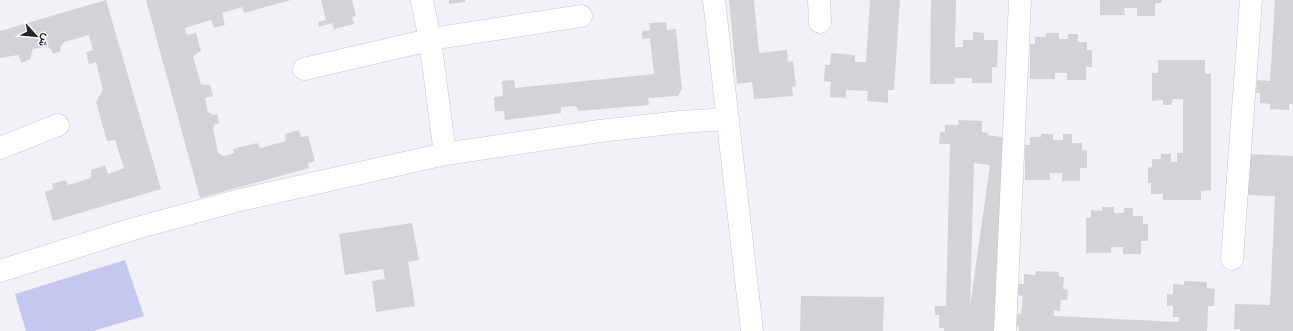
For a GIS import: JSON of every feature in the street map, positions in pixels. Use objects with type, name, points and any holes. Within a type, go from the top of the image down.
[{"type":"street","points":[[422,0],[430,40],[445,154]]},
{"type":"street","points":[[714,0],[752,331]]},
{"type":"street","points":[[819,0],[820,22]]},
{"type":"street","points":[[1005,331],[1020,0]]},
{"type":"street","points":[[1232,258],[1251,0]]},
{"type":"street","points":[[304,69],[430,40],[581,16]]},
{"type":"street","points":[[0,271],[133,229],[240,200],[445,154],[600,131],[680,122],[728,119]]},
{"type":"street","points":[[0,148],[58,125]]},
{"type":"shaded area","points":[[125,260],[144,316],[93,331],[26,331],[15,294]]},
{"type":"building","points":[[106,0],[161,189],[53,221],[45,192],[53,189],[52,184],[65,180],[68,185],[91,178],[91,170],[105,165],[108,174],[124,168],[115,140],[107,141],[96,102],[103,90],[96,62],[89,64],[86,52],[93,50],[89,35],[64,42],[60,48],[61,51],[53,54],[51,49],[47,47],[33,49],[30,59],[22,63],[18,55],[0,58],[0,31]]},
{"type":"building","points":[[146,0],[291,0],[244,13],[242,7],[222,13],[225,25],[214,28],[211,20],[185,28],[187,35],[196,33],[201,51],[193,56],[201,84],[210,85],[213,96],[205,98],[208,112],[213,115],[217,114],[219,123],[215,124],[213,129],[218,153],[224,156],[234,153],[233,149],[257,143],[260,148],[286,141],[285,134],[299,130],[301,137],[308,136],[315,161],[308,163],[309,168],[200,198]]},
{"type":"building","points":[[321,0],[352,0],[356,16],[352,17],[354,24],[334,29],[332,23],[319,27],[318,22],[326,20]]},
{"type":"building","points":[[449,0],[465,0],[465,2],[449,4]]},
{"type":"building","points":[[729,0],[754,0],[759,53],[787,50],[788,62],[793,61],[796,86],[792,87],[793,96],[754,99],[752,82],[737,84]]},
{"type":"building","points":[[870,0],[900,0],[894,90],[888,90],[888,103],[867,101],[868,91],[846,90],[846,98],[830,97],[831,82],[824,81],[825,65],[830,65],[831,53],[855,55],[855,62],[866,62]]},
{"type":"building","points":[[931,0],[956,0],[955,47],[963,47],[963,40],[973,40],[973,32],[984,33],[984,40],[998,40],[997,67],[992,67],[992,83],[972,83],[972,78],[955,78],[954,84],[930,84]]},
{"type":"building","points":[[1100,0],[1162,0],[1162,3],[1155,3],[1155,16],[1137,16],[1137,8],[1124,8],[1125,15],[1100,15]]},
{"type":"building","points":[[1275,0],[1293,0],[1293,104],[1289,104],[1289,110],[1270,109],[1270,104],[1260,103],[1260,93],[1256,93],[1257,80],[1270,81]]},
{"type":"building","points":[[666,22],[667,30],[676,29],[682,89],[678,96],[648,98],[649,105],[579,111],[576,106],[561,107],[561,113],[505,120],[504,111],[495,111],[494,97],[503,96],[502,81],[514,80],[515,88],[654,74],[650,38],[642,39],[642,31],[650,30],[649,23]]},
{"type":"building","points":[[1046,33],[1059,33],[1059,39],[1068,39],[1068,34],[1078,34],[1078,42],[1087,42],[1087,50],[1092,50],[1092,67],[1086,67],[1086,80],[1067,80],[1067,73],[1055,73],[1055,79],[1030,79],[1030,44],[1035,44],[1035,37],[1046,37]]},
{"type":"building","points":[[1158,60],[1205,60],[1205,74],[1211,74],[1211,190],[1201,191],[1201,200],[1163,200],[1163,194],[1151,194],[1151,183],[1148,183],[1148,168],[1152,167],[1152,159],[1161,159],[1161,154],[1171,154],[1171,162],[1177,162],[1177,153],[1183,153],[1183,99],[1173,99],[1171,105],[1163,105],[1163,100],[1152,101],[1152,73],[1158,73]]},
{"type":"building","points":[[958,120],[982,121],[982,132],[988,133],[987,135],[1023,140],[1011,331],[944,331],[944,328],[939,328],[939,315],[935,315],[935,306],[946,306],[950,144],[939,144],[940,132],[945,132],[945,125],[959,125]],"holes":[[[974,163],[990,165],[970,307]]]},
{"type":"building","points":[[1041,134],[1053,134],[1053,140],[1063,140],[1063,134],[1072,134],[1072,143],[1082,143],[1082,150],[1087,150],[1087,168],[1080,168],[1080,181],[1062,181],[1062,173],[1050,173],[1050,180],[1025,180],[1025,145],[1030,145],[1030,137],[1041,137]]},
{"type":"building","points":[[1246,154],[1293,156],[1293,331],[1240,331],[1240,329],[1234,329],[1235,304],[1270,305],[1275,196],[1245,195]]},
{"type":"building","points":[[1102,207],[1114,207],[1114,213],[1124,213],[1124,208],[1133,208],[1133,216],[1143,216],[1143,224],[1148,224],[1148,241],[1141,241],[1141,254],[1123,254],[1123,247],[1111,247],[1111,253],[1086,253],[1086,218],[1091,218],[1091,210],[1102,211]]},
{"type":"building","points":[[412,223],[419,260],[408,262],[415,306],[376,312],[372,281],[385,279],[383,269],[345,275],[339,234]]},
{"type":"building","points":[[1036,271],[1059,272],[1059,277],[1064,277],[1063,289],[1068,290],[1067,300],[1061,300],[1060,311],[1054,310],[1054,316],[1179,322],[1179,317],[1173,317],[1173,306],[1167,306],[1167,294],[1173,294],[1173,284],[1184,285],[1184,281],[1207,282],[1207,288],[1215,289],[1214,306],[1208,306],[1207,331],[1019,331],[1019,326],[1015,325],[1015,314],[1021,314],[1023,296],[1017,295],[1017,284],[1024,284],[1024,274],[1035,275]]},
{"type":"building","points":[[801,296],[884,297],[883,331],[800,331]]}]
